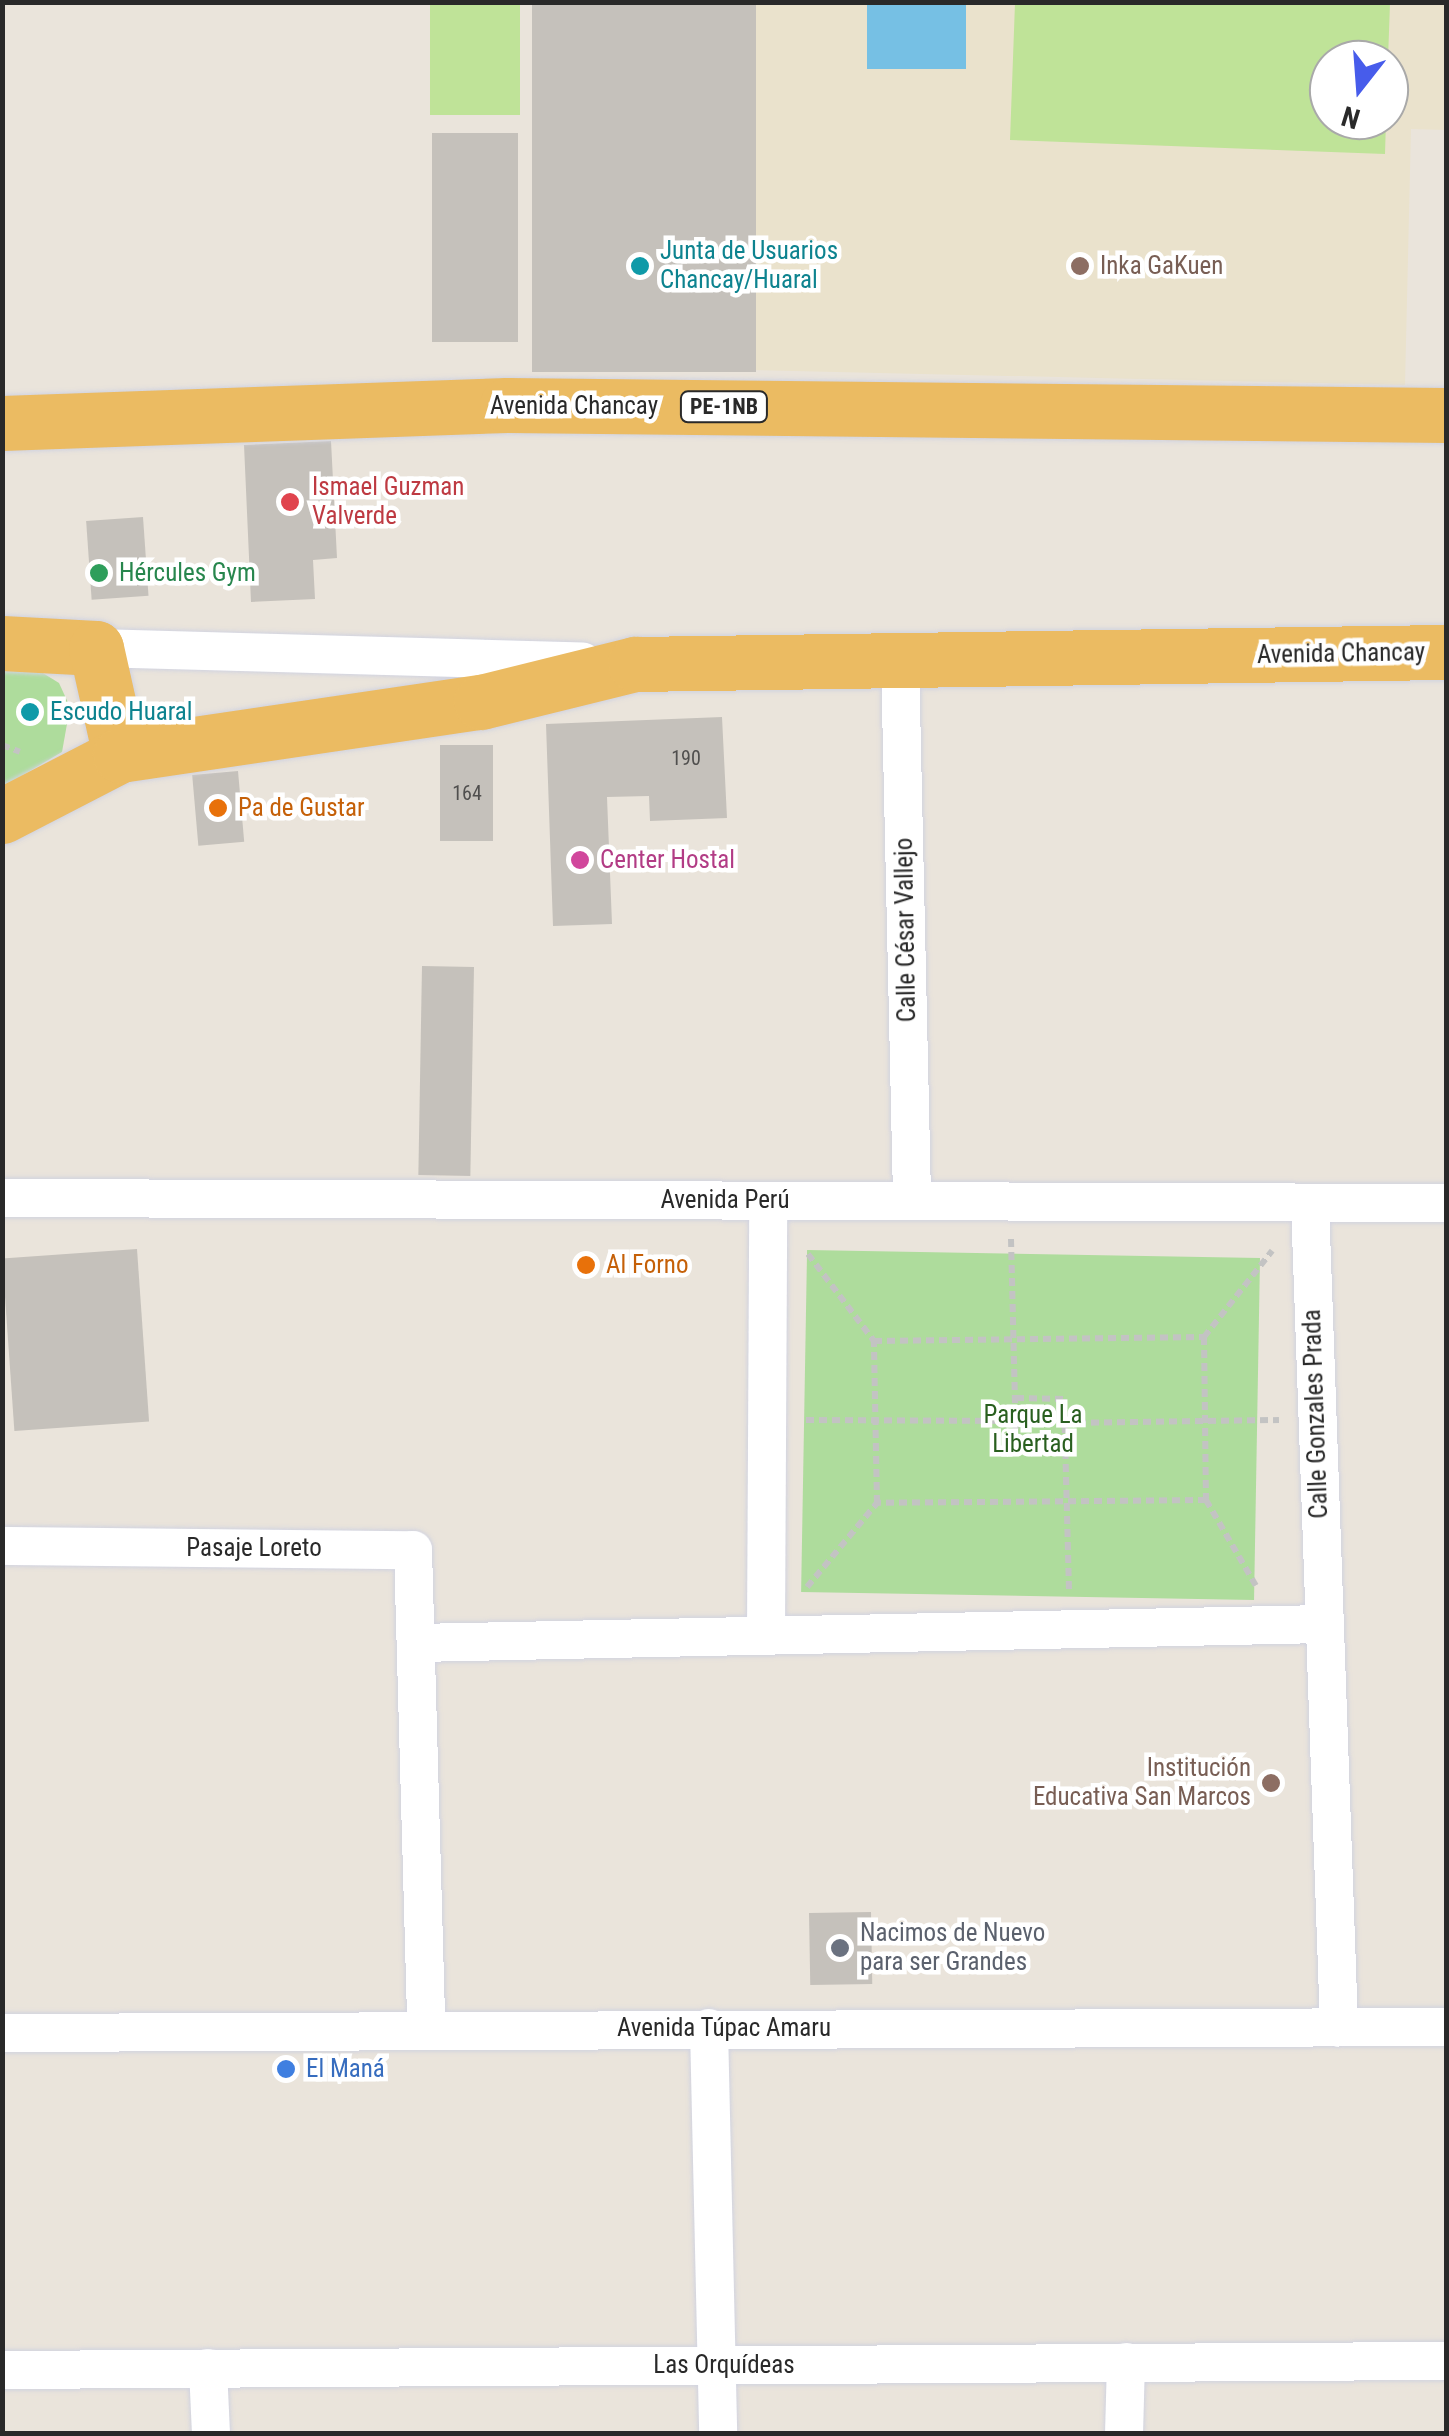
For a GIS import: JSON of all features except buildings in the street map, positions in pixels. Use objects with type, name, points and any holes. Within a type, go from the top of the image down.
[{"type":"highway","name":"Avenida Chancay","points":[[2,423],[507,405],[1446,416]]},
{"type":"highway","points":[[2,643],[96,648],[120,755]]},
{"type":"highway","name":"Avenida Chancay","points":[[2,816],[120,755],[480,702],[636,664],[1446,652]]},
{"type":"street","name":"Avenida Chancay","points":[[96,648],[636,664]]},
{"type":"street","name":"Calle César Vallejo","points":[[900,660],[912,1199]]},
{"type":"street","name":"Avenida Perú","points":[[2,1198],[1446,1203]]},
{"type":"street","points":[[766,1636],[768,1201]]},
{"type":"street","name":"Calle Gonzales Prada","points":[[1310,1204],[1339,2027]]},
{"type":"street","name":"Pasaje Loreto","points":[[2,1546],[412,1550],[417,1643]]},
{"type":"street","points":[[426,2029],[417,1643],[1322,1624]]},
{"type":"street","name":"Avenida Túpac Amaru","points":[[2,2034],[1446,2027]]},
{"type":"street","points":[[709,2028],[718,2434]]},
{"type":"street","name":"Las Orquídeas","points":[[2,2370],[1446,2360]]},
{"type":"street","points":[[1124,2434],[1126,2362]]},
{"type":"street","points":[[208,2368],[210,2434]]},
{"type":"path","points":[[2,745],[30,751]]},
{"type":"path","points":[[766,1636],[877,1504],[874,1341],[768,1201]]},
{"type":"path","points":[[1010,1202],[1016,1448],[1066,1448]]},
{"type":"path","points":[[1278,1625],[1206,1500],[1204,1337],[1310,1204]]},
{"type":"path","points":[[874,1341],[1204,1337]]},
{"type":"path","points":[[1016,1398],[1064,1399],[1070,1630]]},
{"type":"path","points":[[1065,1423],[1316,1419]]},
{"type":"path","points":[[767,1420],[1015,1421]]},
{"type":"path","points":[[877,1504],[1206,1500]]},
{"type":"shaded area","name":"Inka GaKuen","points":[[756,3],[1446,3],[1446,130],[1411,129],[1405,385],[749,370]]},
{"type":"green space","points":[[430,3],[520,3],[520,115],[430,115]]},
{"type":"green space","points":[[1015,3],[1390,3],[1389,40],[1309,40],[1309,140],[1385,140],[1385,154],[1010,140]]},
{"type":"green space","points":[[2,664],[38,670],[59,683],[70,707],[62,752],[3,787]]},
{"type":"green space","name":"Parque La Libertad","points":[[807,1250],[1260,1258],[1254,1600],[801,1592]]},
{"type":"water","points":[[867,3],[966,3],[966,69],[867,69]]},
{"type":"place","name":"Junta de Usuarios Chancay/Huaral","points":[[640,266]]},
{"type":"place","name":"Inka GaKuen","points":[[1080,266]]},
{"type":"place","name":"Ismael Guzman Valverde","points":[[290,502]]},
{"type":"place","name":"Hércules Gym","points":[[99,573]]},
{"type":"place","name":"Escudo Huaral","points":[[30,712]]},
{"type":"place","name":"Pa de Gustar","points":[[218,808]]},
{"type":"place","name":"Center Hostal","points":[[580,860]]},
{"type":"place","name":"Al Forno","points":[[586,1265]]},
{"type":"place","name":"Institución Educativa San Marcos","points":[[1271,1783]]},
{"type":"place","name":"Nacimos de Nuevo para ser Grandes","points":[[840,1948]]},
{"type":"place","name":"El Maná","points":[[286,2069]]}]
